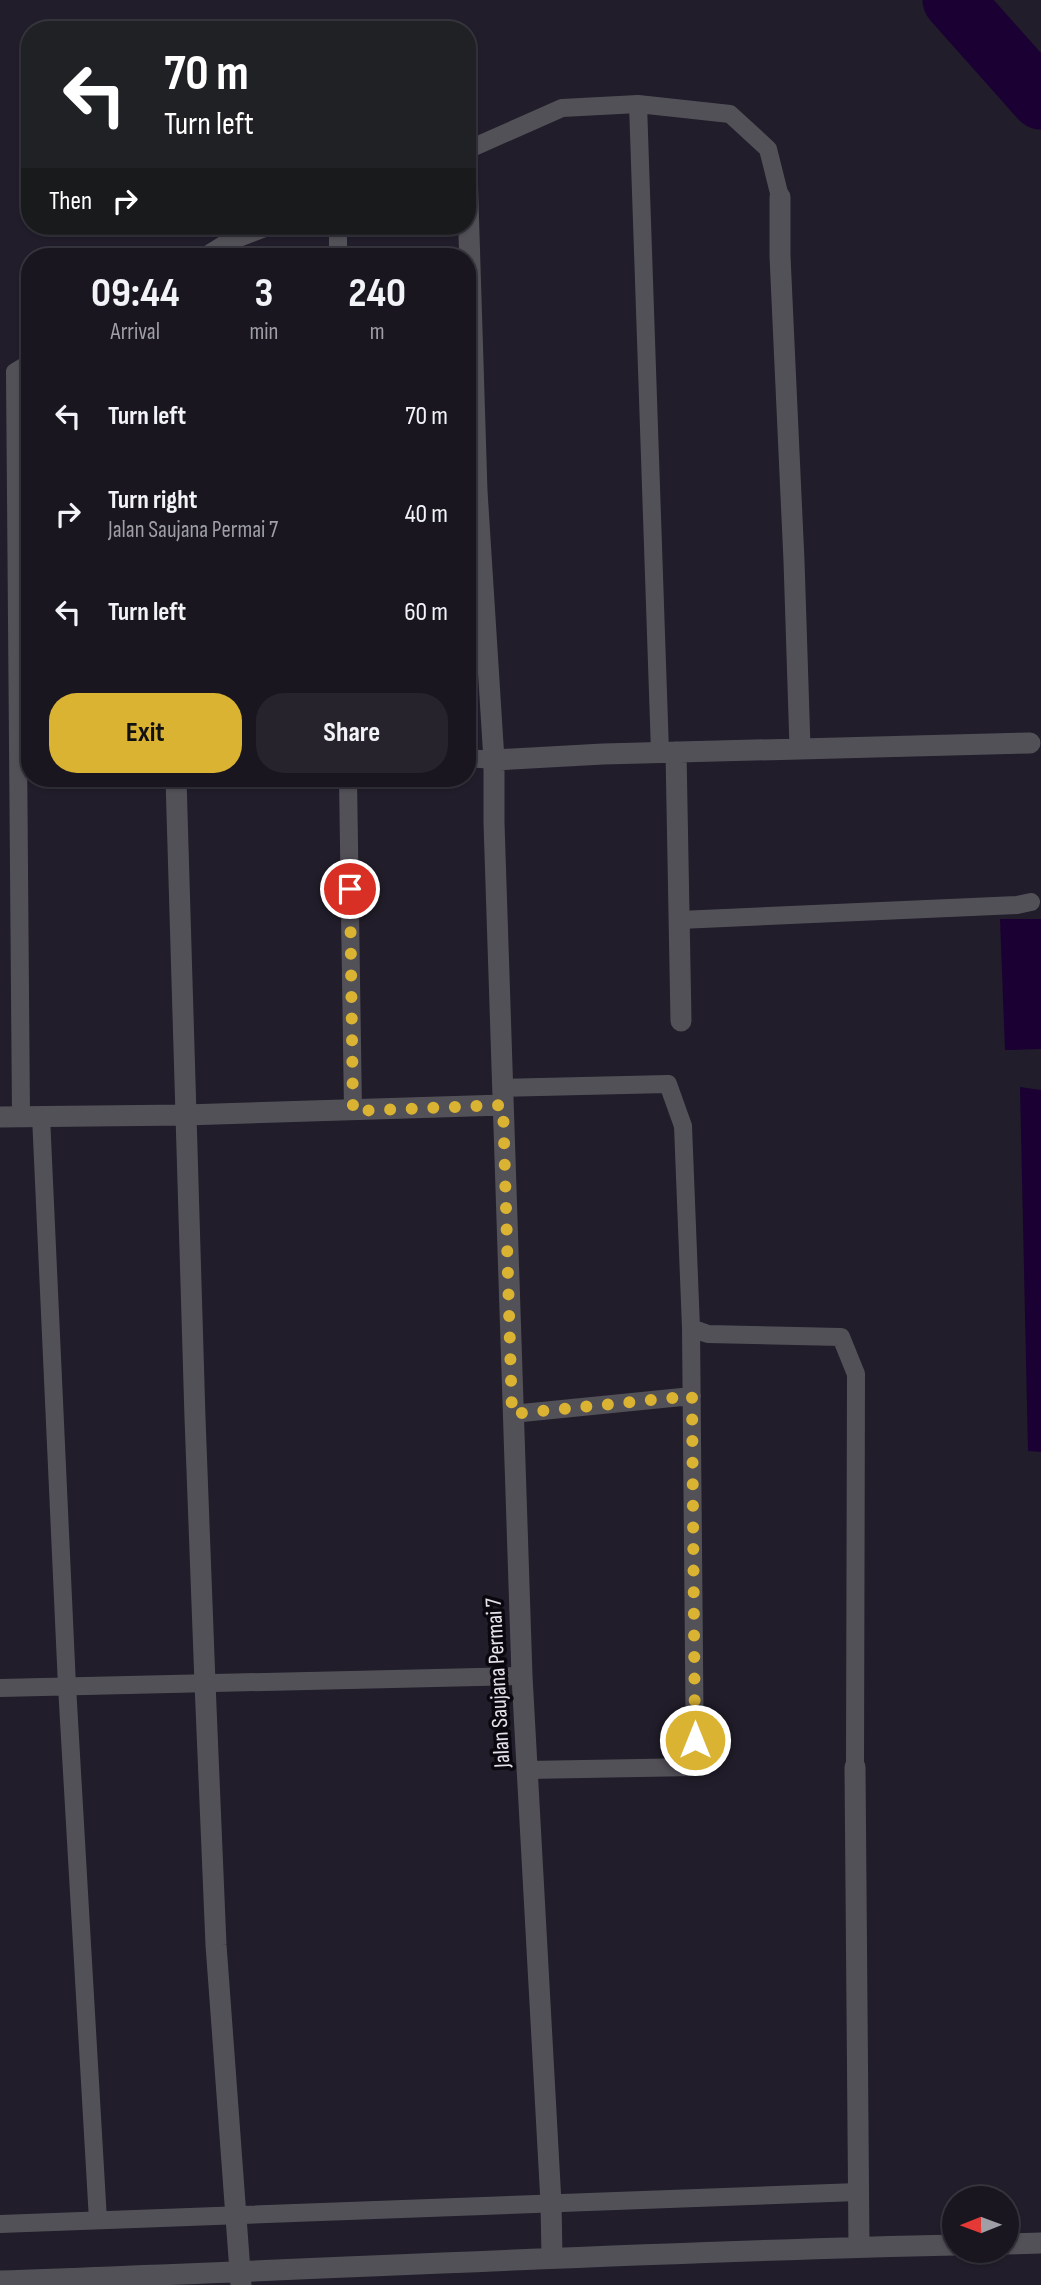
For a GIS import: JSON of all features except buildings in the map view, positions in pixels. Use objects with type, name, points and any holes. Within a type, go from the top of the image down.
[{"type":"street","points":[[780,197],[780,256],[800,747]]},
{"type":"street","name":"Jalan Saujana Permai 7","points":[[476,459],[494,760],[502,1096],[522,1676],[552,2257]]},
{"type":"street","points":[[494,760],[800,747],[872,748],[1030,743]]},
{"type":"street","points":[[668,752],[680,920],[681,1021]]},
{"type":"street","points":[[176,787],[216,1945],[241,2279]]},
{"type":"street","points":[[21,1116],[353,1111],[502,1096]]},
{"type":"street","points":[[855,1767],[859,2247]]},
{"type":"street","points":[[1019,2244],[1041,2243]]},
{"type":"street","points":[[0,2281],[241,2279],[552,2257],[942,2245]]},
{"type":"lane","points":[[476,146],[562,108],[638,104],[730,114],[768,149],[780,197]]},
{"type":"lane","points":[[638,104],[668,752]]},
{"type":"lane","points":[[218,248],[246,235]]},
{"type":"lane","points":[[21,368],[15,372],[21,563]]},
{"type":"lane","points":[[476,759],[494,760]]},
{"type":"lane","points":[[23,787],[21,1116],[67,1686],[98,2220]]},
{"type":"lane","points":[[348,787],[353,1111]]},
{"type":"lane","points":[[680,920],[1017,905],[1031,902]]},
{"type":"lane","points":[[502,1096],[668,1084],[683,1126],[691,1328],[695,1767],[527,1770]]},
{"type":"lane","points":[[691,1328],[708,1334],[841,1337],[856,1374],[855,1767]]},
{"type":"lane","points":[[512,1414],[692,1396]]},
{"type":"lane","points":[[0,1688],[522,1676]]},
{"type":"lane","points":[[0,2224],[858,2192]]},
{"type":"shaded area","points":[[1000,919],[1041,919],[1041,1049],[1005,1050]]},
{"type":"shaded area","points":[[1020,1087],[1041,1090],[1041,1452],[1028,1451]]},
{"type":"waterway","points":[[953,0],[1041,99]]},
{"type":"route","points":[[350,889],[353,1111],[503,1105],[512,1414],[692,1396],[695,1740]]}]
